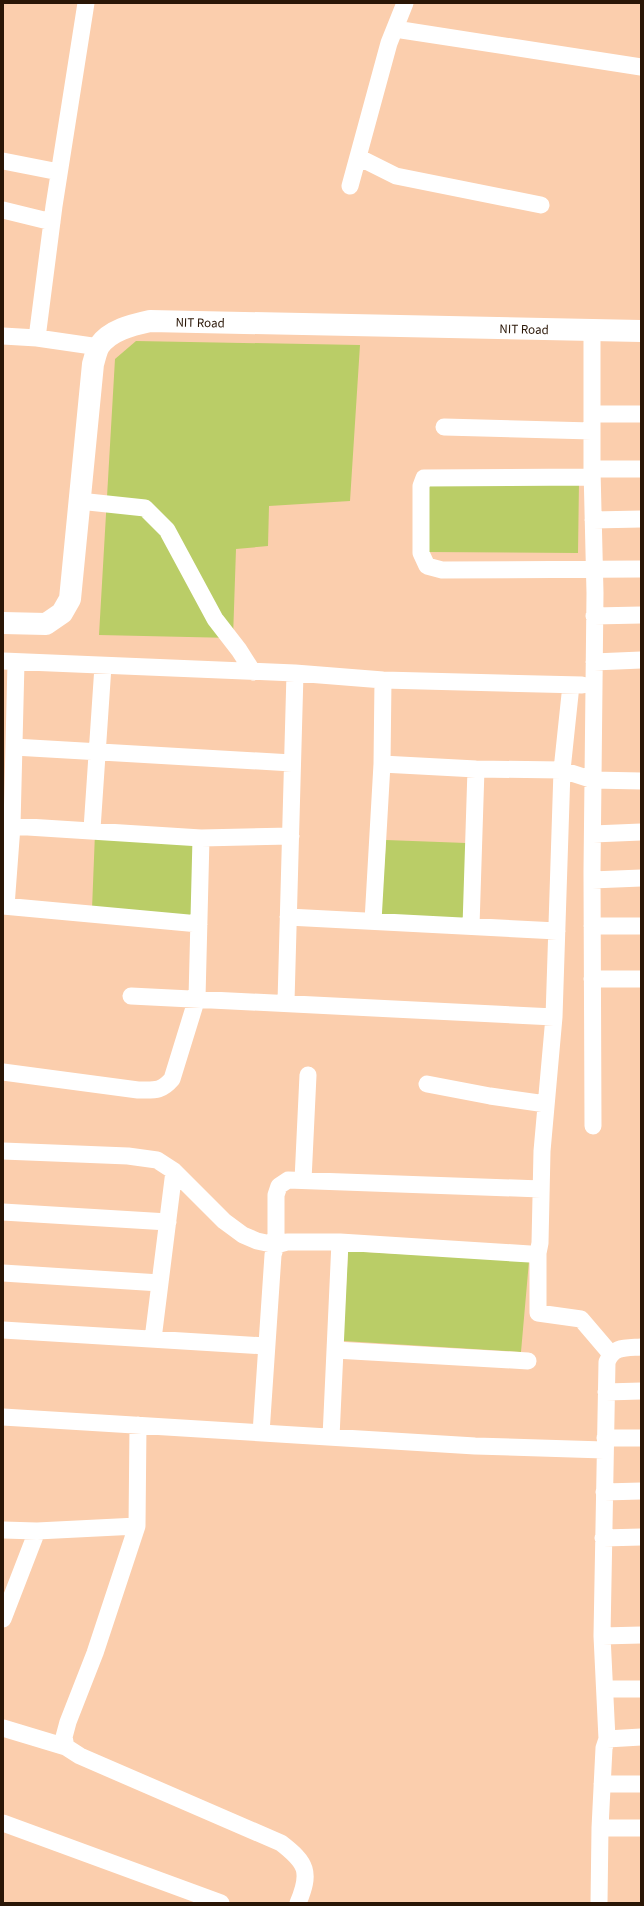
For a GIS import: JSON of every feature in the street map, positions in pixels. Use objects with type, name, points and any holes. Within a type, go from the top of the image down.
[{"type":"main road","name":"NIT Road","points":[[3,623],[46,624],[62,613],[70,599],[93,364],[99,347],[108,336],[128,327],[150,321],[641,331]]},
{"type":"street","points":[[37,338],[59,172],[86,3]]},
{"type":"street","points":[[350,186],[394,30],[405,3]]},
{"type":"street","points":[[394,30],[641,67]]},
{"type":"street","points":[[358,157],[396,176],[541,205]]},
{"type":"street","points":[[3,162],[59,172]]},
{"type":"street","points":[[3,210],[52,222]]},
{"type":"street","points":[[592,330],[594,570],[592,880],[593,1126]]},
{"type":"street","points":[[3,336],[37,338],[99,347]]},
{"type":"street","points":[[592,414],[641,414]]},
{"type":"street","points":[[444,427],[592,431]]},
{"type":"street","points":[[641,469],[592,473],[424,478],[421,486],[421,553],[427,566],[442,570],[641,569]]},
{"type":"street","points":[[79,501],[144,508],[167,530],[215,619],[239,650],[253,672]]},
{"type":"street","points":[[593,520],[641,519]]},
{"type":"street","points":[[594,616],[641,615]]},
{"type":"street","points":[[594,662],[641,660]]},
{"type":"street","points":[[199,924],[4,906],[12,826],[14,747],[10,662],[295,673],[383,680],[594,685]]},
{"type":"street","points":[[92,830],[103,666]]},
{"type":"street","points":[[286,1002],[295,673]]},
{"type":"street","points":[[373,921],[382,764],[383,680]]},
{"type":"street","points":[[570,685],[562,770],[554,1017],[542,1151],[540,1244],[538,1253],[538,1313],[581,1319],[610,1353]]},
{"type":"street","points":[[14,747],[292,763]]},
{"type":"street","points":[[382,764],[476,769],[562,770],[593,780],[641,781]]},
{"type":"street","points":[[471,926],[476,769]]},
{"type":"street","points":[[12,826],[201,838],[291,836]]},
{"type":"street","points":[[593,834],[641,832]]},
{"type":"street","points":[[3,1072],[138,1090],[154,1090],[165,1087],[172,1079],[197,998],[201,838]]},
{"type":"street","points":[[592,880],[641,878]]},
{"type":"street","points":[[288,917],[557,931]]},
{"type":"street","points":[[592,926],[641,926]]},
{"type":"street","points":[[592,979],[641,979]]},
{"type":"street","points":[[131,996],[286,1002],[554,1017]]},
{"type":"street","points":[[303,1180],[308,1075]]},
{"type":"street","points":[[427,1084],[490,1096],[545,1110]]},
{"type":"street","points":[[3,1152],[146,1157],[158,1160],[174,1171],[224,1221],[243,1235],[256,1241],[276,1245],[287,1242],[340,1242],[530,1254],[538,1253]]},
{"type":"street","points":[[153,1339],[174,1171]]},
{"type":"street","points":[[261,1433],[273,1255],[276,1245],[276,1195],[279,1186],[288,1180],[303,1180],[541,1189]]},
{"type":"street","points":[[3,1212],[168,1222]]},
{"type":"street","points":[[331,1437],[340,1242]]},
{"type":"street","points":[[3,1273],[160,1283]]},
{"type":"street","points":[[3,1330],[266,1346]]},
{"type":"street","points":[[599,1903],[602,1784],[604,1748],[607,1739],[602,1636],[604,1444],[607,1362],[610,1353],[618,1348],[641,1347]]},
{"type":"street","points":[[335,1350],[528,1361]]},
{"type":"street","points":[[606,1392],[641,1391]]},
{"type":"street","points":[[3,1417],[475,1446],[604,1444],[641,1438]]},
{"type":"street","points":[[66,1747],[64,1737],[68,1722],[95,1653],[137,1526],[138,1425]]},
{"type":"street","points":[[604,1492],[641,1491]]},
{"type":"street","points":[[3,1530],[37,1531],[137,1526]]},
{"type":"street","points":[[3,1619],[37,1531]]},
{"type":"street","points":[[603,1538],[641,1537]]},
{"type":"street","points":[[602,1636],[641,1635]]},
{"type":"street","points":[[604,1689],[641,1689]]},
{"type":"street","points":[[3,1728],[66,1747],[80,1756],[281,1843],[294,1853],[303,1864],[306,1874],[305,1886],[298,1903]]},
{"type":"street","points":[[607,1739],[641,1737]]},
{"type":"street","points":[[602,1784],[641,1784]]},
{"type":"street","points":[[3,1823],[203,1900],[221,1903]]},
{"type":"street","points":[[600,1828],[641,1828]]},
{"type":"green space","points":[[136,341],[360,345],[350,501],[269,506],[268,546],[236,549],[233,638],[99,635],[115,359]]},
{"type":"green space","points":[[428,481],[579,482],[578,553],[427,552]]},
{"type":"green space","points":[[95,833],[195,842],[193,917],[92,909]]},
{"type":"green space","points":[[386,840],[466,843],[465,919],[381,914]]},
{"type":"green space","points":[[348,1251],[529,1261],[521,1352],[343,1341]]}]
